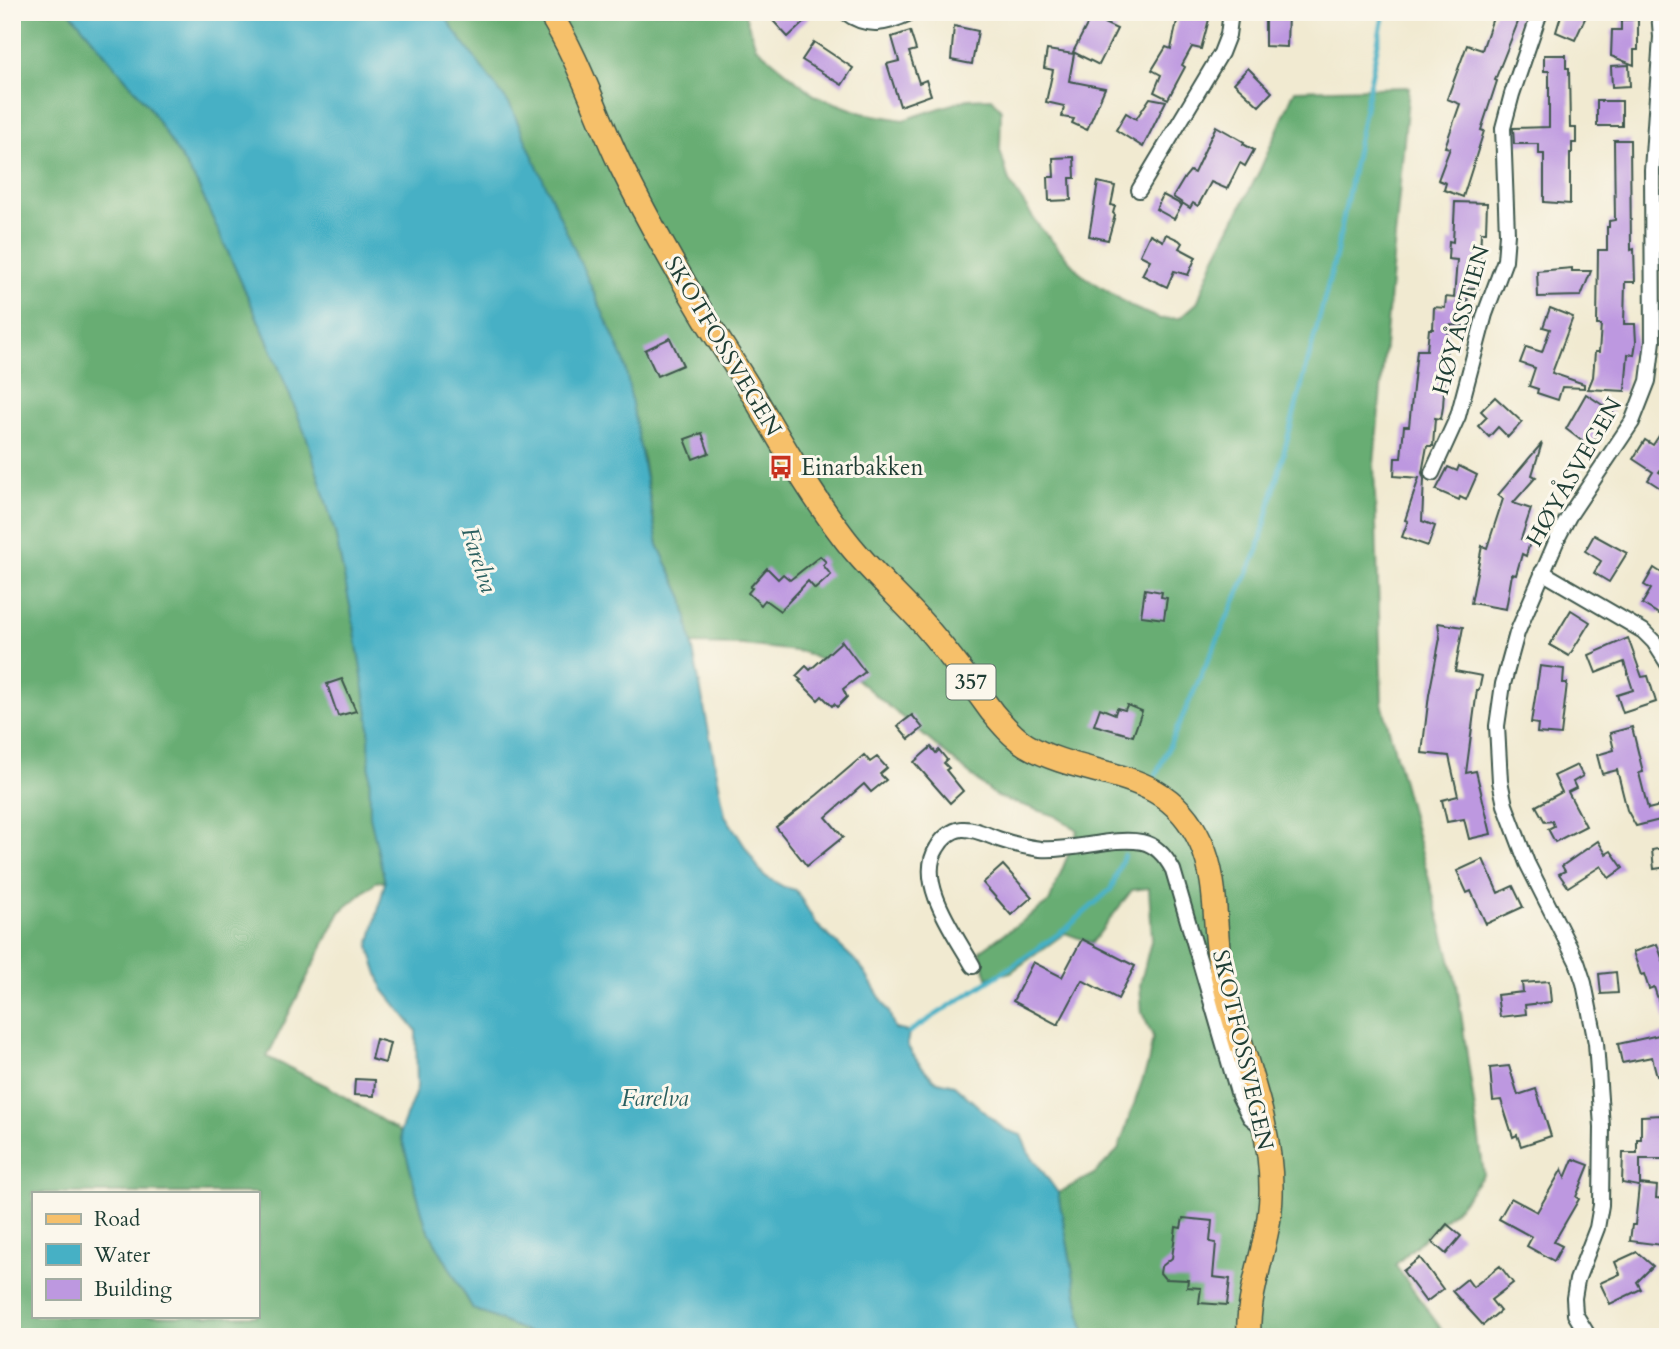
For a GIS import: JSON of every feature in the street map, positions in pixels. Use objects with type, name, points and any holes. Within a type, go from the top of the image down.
[{"type":"main road","name":"SKOTFOSSVEGEN","points":[[549,12],[619,163],[655,231],[786,451],[845,540],[957,662],[992,712],[1013,735],[1034,749],[1053,757],[1103,770],[1149,787],[1178,809],[1191,824],[1209,864],[1220,965],[1261,1103],[1271,1179],[1264,1253],[1248,1323],[1249,1337]]},
{"type":"street","points":[[845,12],[853,19],[874,24],[883,24],[910,13]]},
{"type":"street","points":[[1139,190],[1221,53],[1228,35],[1231,12]]},
{"type":"street","name":"HØYÅSSTIEN","points":[[1432,473],[1458,416],[1481,327],[1505,260],[1507,234],[1503,128],[1540,12]]},
{"type":"street","name":"HØYÅSVEGEN","points":[[1589,1337],[1575,1314],[1574,1298],[1577,1280],[1597,1228],[1601,1205],[1602,1128],[1596,1043],[1577,962],[1514,834],[1505,805],[1497,750],[1497,726],[1509,657],[1542,572],[1569,516],[1632,422],[1648,381],[1653,341],[1652,170],[1662,15]]},
{"type":"street","points":[[1542,572],[1643,631],[1654,642],[1668,664]]},
{"type":"street","points":[[973,966],[931,884],[931,861],[937,848],[949,834],[963,829],[1023,846],[1057,850],[1121,842],[1151,845],[1160,851],[1173,870],[1239,1096],[1250,1117],[1265,1129]]},
{"type":"green space","points":[[12,12],[70,12],[147,104],[197,183],[273,353],[308,441],[335,532],[354,625],[369,720],[370,816],[385,882],[377,881],[340,912],[267,1057],[329,1087],[400,1132],[426,1226],[473,1309],[539,1337],[12,1337]]},
{"type":"green space","points":[[443,12],[744,12],[756,47],[814,95],[862,113],[903,120],[968,99],[992,98],[1001,110],[1000,150],[1009,181],[1038,225],[1081,274],[1134,308],[1160,319],[1180,318],[1197,303],[1215,257],[1260,170],[1295,90],[1409,87],[1374,464],[1382,703],[1457,985],[1484,1174],[1460,1205],[1395,1265],[1447,1337],[1085,1337],[1058,1193],[1094,1174],[1118,1150],[1148,1064],[1153,1036],[1142,1013],[1140,985],[1152,937],[1149,888],[1132,890],[1092,943],[1065,933],[1011,972],[987,978],[980,951],[1049,902],[1078,830],[1055,816],[996,796],[854,677],[804,652],[743,645],[691,644],[683,598],[658,545],[642,452]]},
{"type":"water","name":"Farelva","points":[[70,12],[443,12],[510,105],[624,360],[658,545],[683,598],[725,815],[763,875],[784,887],[796,890],[816,924],[860,965],[889,1012],[895,1029],[909,1032],[907,1045],[934,1080],[954,1085],[1004,1129],[1021,1135],[1028,1151],[1058,1193],[1085,1337],[539,1337],[473,1309],[426,1226],[400,1132],[417,1088],[416,1030],[383,989],[369,947],[385,882],[370,816],[369,720],[354,625],[335,532],[308,441],[273,353],[197,183],[147,104]]},
{"type":"building","points":[[765,12],[815,12],[788,37]]},
{"type":"building","points":[[1179,12],[1211,12],[1201,49],[1192,47],[1168,99],[1154,92],[1161,75],[1152,70],[1166,47],[1171,49]]},
{"type":"building","points":[[1265,12],[1288,12],[1287,47],[1265,46]]},
{"type":"building","points":[[1495,12],[1522,12],[1495,80],[1497,81],[1481,130],[1484,131],[1463,197],[1444,190],[1446,183],[1438,180],[1450,148],[1445,147],[1460,104],[1447,99],[1467,45],[1482,50]]},
{"type":"building","points":[[1562,12],[1588,12],[1575,40],[1556,32]]},
{"type":"building","points":[[1091,17],[1117,29],[1099,65],[1073,52]]},
{"type":"building","points":[[1638,19],[1638,50],[1634,50],[1634,65],[1611,56],[1612,30],[1621,30],[1621,20]]},
{"type":"building","points":[[954,26],[978,31],[972,64],[951,60]]},
{"type":"building","points":[[910,31],[916,50],[909,52],[919,83],[926,80],[931,95],[900,106],[887,64],[899,61],[892,37]]},
{"type":"building","points":[[814,42],[853,68],[842,85],[802,60]]},
{"type":"building","points":[[1047,50],[1074,54],[1069,81],[1105,88],[1087,130],[1072,123],[1074,119],[1062,117],[1064,106],[1046,102],[1053,70],[1044,68]]},
{"type":"building","points":[[1544,55],[1566,55],[1566,68],[1569,68],[1570,128],[1576,128],[1576,143],[1572,143],[1570,153],[1570,204],[1544,202],[1544,154],[1539,154],[1539,144],[1514,144],[1513,128],[1549,127],[1549,71],[1544,71]]},
{"type":"building","points":[[1629,65],[1630,86],[1612,87],[1611,66]]},
{"type":"building","points":[[1248,68],[1272,92],[1259,106],[1234,83]]},
{"type":"building","points":[[1150,98],[1166,101],[1143,147],[1116,130],[1126,113],[1136,119]]},
{"type":"building","points":[[1597,101],[1622,101],[1622,126],[1597,126]]},
{"type":"building","points":[[1216,126],[1254,150],[1245,166],[1240,163],[1227,189],[1211,182],[1198,206],[1193,203],[1190,208],[1173,197],[1190,171],[1194,173]]},
{"type":"building","points":[[1614,140],[1630,140],[1631,250],[1634,249],[1635,282],[1625,282],[1624,324],[1635,324],[1636,342],[1634,355],[1628,354],[1625,391],[1588,389],[1593,377],[1595,352],[1599,352],[1601,325],[1597,325],[1598,250],[1607,250],[1607,227],[1609,221],[1615,220]]},
{"type":"building","points":[[1074,157],[1075,178],[1070,178],[1071,200],[1049,201],[1048,177],[1054,177],[1053,158]]},
{"type":"building","points":[[1098,182],[1115,186],[1111,205],[1115,206],[1115,215],[1108,240],[1089,236]]},
{"type":"building","points":[[1163,195],[1182,205],[1174,219],[1156,209]]},
{"type":"building","points":[[1455,202],[1487,203],[1486,232],[1481,232],[1479,288],[1468,288],[1466,326],[1448,325],[1441,419],[1435,418],[1433,446],[1427,446],[1422,473],[1422,521],[1435,526],[1428,546],[1402,537],[1419,478],[1394,476],[1395,458],[1401,458],[1404,426],[1409,426],[1417,350],[1427,350],[1429,329],[1433,329],[1434,307],[1445,308],[1446,297],[1454,298],[1457,260],[1448,259],[1449,241],[1453,242]]},
{"type":"building","points":[[1150,234],[1163,241],[1166,234],[1179,240],[1182,243],[1179,248],[1196,257],[1188,275],[1174,271],[1167,287],[1142,275],[1150,260],[1140,255]]},
{"type":"building","points":[[1572,268],[1572,271],[1591,271],[1581,296],[1538,297],[1537,271]]},
{"type":"building","points":[[1550,308],[1573,317],[1552,373],[1584,384],[1584,388],[1562,387],[1558,400],[1537,393],[1538,389],[1529,386],[1535,368],[1520,363],[1526,347],[1542,352],[1550,329],[1543,327]]},
{"type":"building","points":[[670,338],[683,365],[657,376],[645,350]]},
{"type":"building","points":[[1586,394],[1613,412],[1590,447],[1566,429]]},
{"type":"building","points":[[1495,397],[1522,422],[1508,437],[1498,427],[1489,437],[1478,426],[1487,417],[1481,411]]},
{"type":"building","points":[[1668,422],[1668,459],[1659,472],[1668,478],[1668,493],[1648,480],[1653,472],[1633,459],[1645,440],[1653,445]]},
{"type":"building","points":[[702,433],[709,453],[693,459],[685,439]]},
{"type":"building","points":[[1542,443],[1532,475],[1536,477],[1513,503],[1531,509],[1521,539],[1530,542],[1526,556],[1522,554],[1516,575],[1512,574],[1506,609],[1471,603],[1482,546],[1487,548],[1503,499],[1498,495]]},
{"type":"building","points":[[1459,466],[1477,475],[1466,500],[1460,497],[1459,500],[1436,490],[1448,467],[1457,471]]},
{"type":"building","points":[[1594,535],[1627,553],[1609,582],[1594,573],[1601,561],[1585,551]]},
{"type":"building","points":[[820,556],[826,562],[823,565],[831,575],[815,589],[808,581],[780,611],[765,600],[761,605],[748,593],[767,568],[778,579],[783,574],[790,580]]},
{"type":"building","points":[[1654,568],[1668,577],[1668,601],[1659,614],[1642,604],[1651,589],[1644,585]]},
{"type":"building","points":[[1145,589],[1162,592],[1161,597],[1167,598],[1164,619],[1141,616]]},
{"type":"building","points":[[1571,610],[1590,622],[1569,656],[1550,645]]},
{"type":"building","points":[[1438,623],[1463,627],[1455,671],[1482,676],[1477,690],[1466,773],[1476,771],[1491,834],[1469,839],[1464,819],[1447,822],[1442,800],[1458,796],[1449,756],[1422,753],[1440,638]]},
{"type":"building","points":[[1628,638],[1642,677],[1648,676],[1656,702],[1623,713],[1617,695],[1633,690],[1624,662],[1596,673],[1589,655]]},
{"type":"building","points":[[842,641],[865,672],[843,689],[847,697],[837,707],[834,704],[832,706],[822,696],[818,700],[796,676],[806,666],[810,670]]},
{"type":"building","points":[[1540,666],[1564,669],[1563,683],[1567,683],[1561,735],[1537,733],[1538,724],[1531,723]]},
{"type":"building","points":[[342,679],[356,711],[338,716],[327,684]]},
{"type":"building","points":[[1127,705],[1142,711],[1133,736],[1094,725],[1100,708],[1115,714],[1117,708],[1125,710]]},
{"type":"building","points":[[912,715],[923,728],[909,739],[898,726]]},
{"type":"building","points":[[1632,727],[1643,772],[1639,773],[1648,809],[1668,804],[1668,818],[1636,826],[1627,810],[1617,770],[1602,774],[1597,755],[1614,750],[1610,733]]},
{"type":"building","points":[[931,747],[936,753],[939,750],[947,760],[944,763],[949,768],[946,770],[963,791],[950,803],[914,762]]},
{"type":"building","points":[[864,755],[870,762],[877,757],[887,768],[880,774],[886,780],[871,792],[864,784],[826,817],[843,837],[807,866],[776,827]]},
{"type":"building","points":[[1577,765],[1583,776],[1573,782],[1576,788],[1568,792],[1586,826],[1555,842],[1548,829],[1554,826],[1552,821],[1545,822],[1536,806],[1562,792],[1554,776]]},
{"type":"building","points":[[1598,841],[1606,854],[1611,851],[1623,868],[1609,878],[1601,866],[1568,887],[1559,874],[1565,871],[1562,866]]},
{"type":"building","points":[[1668,847],[1668,867],[1654,869],[1652,850]]},
{"type":"building","points":[[1483,859],[1498,893],[1513,886],[1523,907],[1486,924],[1471,891],[1467,893],[1457,871]]},
{"type":"building","points":[[1003,865],[1032,897],[1011,915],[983,883]]},
{"type":"building","points":[[1082,939],[1135,966],[1118,999],[1082,980],[1058,1025],[1013,1001],[1033,962],[1062,977]]},
{"type":"building","points":[[1657,944],[1668,975],[1668,1020],[1665,1020],[1654,987],[1649,989],[1644,974],[1641,975],[1633,952]]},
{"type":"building","points":[[1616,972],[1618,993],[1601,994],[1599,974]]},
{"type":"building","points":[[1549,981],[1551,1002],[1525,1005],[1526,1014],[1500,1017],[1497,995],[1523,992],[1522,983]]},
{"type":"building","points":[[1668,1033],[1668,1074],[1657,1076],[1652,1057],[1622,1063],[1618,1044]]},
{"type":"building","points":[[376,1039],[390,1043],[385,1063],[371,1059]]},
{"type":"building","points":[[1509,1066],[1518,1095],[1536,1089],[1551,1136],[1521,1146],[1517,1135],[1513,1137],[1501,1100],[1493,1101],[1490,1068]]},
{"type":"building","points":[[355,1079],[375,1080],[374,1096],[354,1095]]},
{"type":"building","points":[[1662,1115],[1664,1159],[1640,1159],[1640,1184],[1657,1186],[1656,1198],[1665,1199],[1662,1245],[1630,1241],[1632,1225],[1635,1225],[1639,1186],[1622,1183],[1623,1153],[1637,1153],[1637,1139],[1641,1139],[1641,1116]]},
{"type":"building","points":[[1573,1159],[1589,1165],[1576,1197],[1579,1199],[1554,1242],[1562,1246],[1554,1261],[1527,1246],[1532,1237],[1499,1219],[1511,1198],[1537,1212],[1562,1169],[1565,1178]]},
{"type":"building","points":[[1183,1218],[1212,1221],[1210,1242],[1216,1243],[1213,1277],[1230,1279],[1227,1305],[1199,1303],[1201,1288],[1187,1287],[1188,1280],[1165,1279],[1160,1273],[1161,1267],[1172,1258],[1176,1227],[1181,1228]]},
{"type":"building","points":[[1447,1224],[1461,1236],[1446,1254],[1432,1242]]},
{"type":"building","points":[[1637,1252],[1653,1266],[1637,1282],[1641,1289],[1610,1304],[1600,1283],[1620,1274],[1615,1262]]},
{"type":"building","points":[[1420,1258],[1443,1289],[1426,1302],[1403,1271]]},
{"type":"building","points":[[1500,1266],[1513,1283],[1491,1300],[1500,1311],[1483,1325],[1452,1291],[1467,1279],[1473,1287]]},
{"type":"waterway","points":[[1156,775],[1258,550],[1336,255],[1384,12]]},
{"type":"waterway","points":[[909,1032],[1067,928],[1111,889],[1124,855]]},
{"type":"place","name":"Einarbakken","points":[[781,467]]}]
